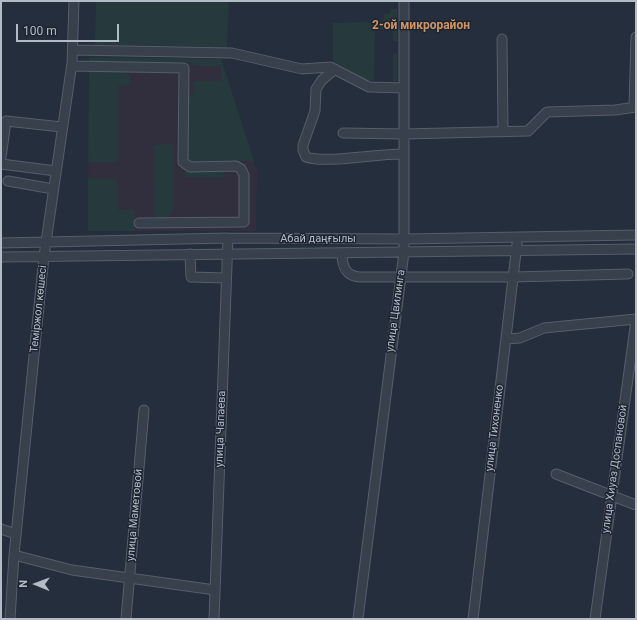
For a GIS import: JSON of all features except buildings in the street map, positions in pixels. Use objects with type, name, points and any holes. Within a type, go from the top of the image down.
[{"type":"street","name":"Теміржол көшесі","points":[[10,619],[14,555],[44,256],[72,66],[74,1]]},
{"type":"street","name":"улица Цвилинга","points":[[358,619],[404,252],[404,1]]},
{"type":"street","points":[[343,133],[404,134],[528,131],[547,112],[615,110],[635,107],[636,37]]},
{"type":"street","points":[[502,39],[503,132]]},
{"type":"street","points":[[73,50],[232,53],[302,69],[325,67],[335,69],[363,86],[373,88],[404,88]]},
{"type":"street","points":[[72,66],[184,68],[183,162],[190,167],[236,166],[241,169],[244,175],[244,238]]},
{"type":"street","points":[[335,69],[322,80],[316,88],[315,111],[303,150],[306,157],[329,159],[384,154],[404,154]]},
{"type":"street","points":[[1,158],[6,121],[62,128]]},
{"type":"street","points":[[1,164],[56,171]]},
{"type":"street","points":[[8,181],[53,189]]},
{"type":"street","points":[[139,223],[244,222]]},
{"type":"street","name":"Абай даңғылы","points":[[1,243],[228,238],[404,239],[636,235]]},
{"type":"street","name":"улица Тихоненко","points":[[473,619],[517,237]]},
{"type":"street","name":"улица Чапаева","points":[[214,619],[228,238]]},
{"type":"street","name":"Абай даңғылы","points":[[1,257],[636,249]]},
{"type":"street","points":[[342,253],[342,265],[347,272],[353,276],[513,277],[628,274]]},
{"type":"street","points":[[190,254],[191,277],[226,278]]},
{"type":"street","points":[[506,339],[520,338],[544,328],[636,319]]},
{"type":"street","name":"улица Хиуаз Доспановой","points":[[595,619],[636,319]]},
{"type":"street","name":"улица Маметовой","points":[[126,619],[128,579],[144,410]]},
{"type":"street","points":[[556,474],[636,505]]},
{"type":"street","points":[[1,529],[16,534]]},
{"type":"street","points":[[14,555],[72,570],[215,590]]},
{"type":"shaded area","points":[[89,57],[221,59],[257,171],[256,231],[88,231]]},
{"type":"green space","points":[[96,1],[229,1],[227,47],[95,45]]},
{"type":"green space","points":[[391,9],[397,9],[397,41],[393,41],[393,29],[375,29],[374,81],[360,79],[333,62],[333,23],[383,22],[384,14],[390,14]]},
{"type":"green space","points":[[393,53],[397,54],[397,81],[393,82]]},
{"type":"green space","points":[[89,57],[221,59],[254,161],[224,161],[224,177],[185,177],[185,95],[194,95],[194,81],[221,81],[221,66],[194,66],[191,62],[89,62]]},
{"type":"green space","points":[[89,70],[120,70],[130,76],[130,85],[118,86],[118,162],[88,162]]},
{"type":"green space","points":[[173,144],[173,211],[167,218],[155,218],[154,145]]},
{"type":"green space","points":[[88,178],[117,179],[118,210],[135,210],[135,231],[88,231]]},
{"type":"district","name":"2-ой микрорайон","points":[[421,26]]}]
